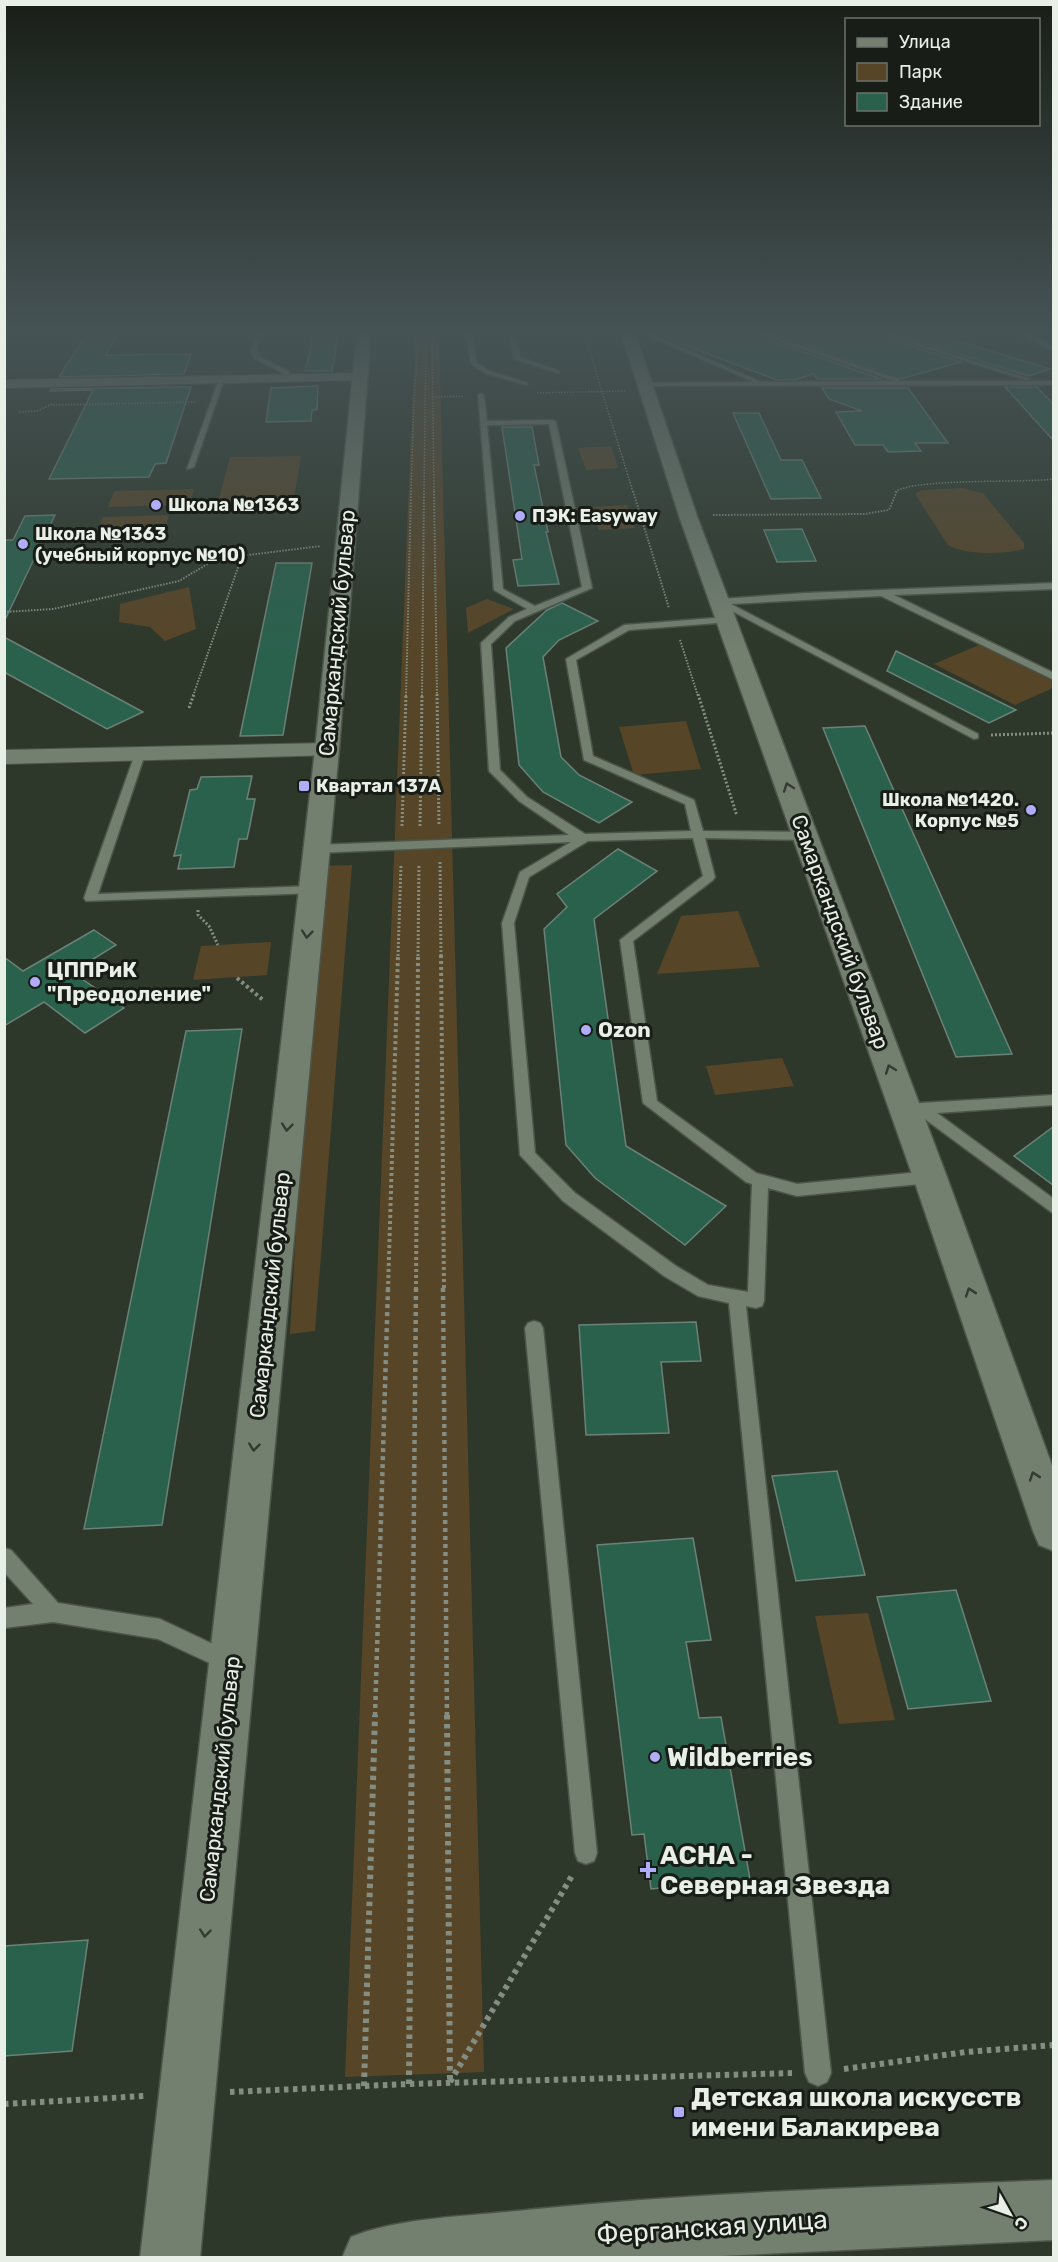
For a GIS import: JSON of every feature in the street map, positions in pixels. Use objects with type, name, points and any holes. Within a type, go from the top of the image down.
[{"type":"street","name":"Самаркандский бульвар","points":[[170,2258],[327,750],[354,439]]},
{"type":"street","name":"Самаркандский бульвар","points":[[663,439],[688,516],[806,836],[912,1109],[930,1177],[1053,1531]]},
{"type":"street","points":[[4,757],[327,750]]},
{"type":"street","name":"Ферганская улица","points":[[372,2258],[801,2219],[1053,2210]]},
{"type":"lane","points":[[190,467],[199,439]]},
{"type":"lane","points":[[484,439],[499,590],[533,609]]},
{"type":"lane","points":[[555,439],[587,588],[512,619],[486,643],[495,771],[523,799],[584,838]]},
{"type":"lane","points":[[930,1177],[796,1190],[751,1178],[650,1103],[626,940],[709,877],[690,802],[588,758],[571,659],[627,627],[674,624],[723,611],[881,593],[1051,588]]},
{"type":"lane","points":[[881,593],[1053,677]]},
{"type":"lane","points":[[723,611],[974,736]]},
{"type":"lane","points":[[141,754],[90,898],[311,890]]},
{"type":"lane","points":[[316,849],[440,842],[699,834],[806,836]]},
{"type":"lane","points":[[584,838],[524,875],[508,923],[528,1155],[569,1197],[670,1271],[704,1292],[756,1302],[760,1180]]},
{"type":"lane","points":[[912,1109],[1053,1100]]},
{"type":"lane","points":[[912,1109],[1053,1208]]},
{"type":"lane","points":[[737,1298],[818,2073]]},
{"type":"lane","points":[[534,1328],[586,1853]]},
{"type":"lane","points":[[4,1557],[53,1612]]},
{"type":"lane","points":[[4,1618],[53,1612],[160,1629],[232,1664]]},
{"type":"path","points":[[364,2086],[413,439]]},
{"type":"path","points":[[425,439],[408,2084],[818,2073],[966,2052],[1053,2045]]},
{"type":"path","points":[[434,439],[440,842],[450,2083]]},
{"type":"path","points":[[617,439],[742,834]]},
{"type":"path","points":[[688,516],[864,514],[889,510],[892,494],[899,488],[916,484],[1031,482],[1053,479]]},
{"type":"path","points":[[4,612],[53,609],[178,581],[216,559],[345,543]]},
{"type":"path","points":[[189,708],[242,556]]},
{"type":"path","points":[[199,907],[198,915],[209,926],[218,945]]},
{"type":"path","points":[[237,978],[263,1000]]},
{"type":"path","points":[[450,2083],[586,1853]]},
{"type":"green space","points":[[411,439],[442,439],[484,2072],[345,2077]]},
{"type":"green space","points":[[611,446],[618,468],[586,470],[578,448]]},
{"type":"green space","points":[[301,456],[292,511],[215,513],[230,457]]},
{"type":"green space","points":[[961,488],[983,493],[1024,543],[1024,549],[985,553],[964,551],[948,545],[915,494],[921,490]]},
{"type":"green space","points":[[194,489],[190,505],[108,507],[114,491]]},
{"type":"green space","points":[[627,505],[635,528],[599,530],[591,507]]},
{"type":"green space","points":[[169,515],[164,532],[96,534],[103,517]]},
{"type":"green space","points":[[189,587],[196,629],[165,641],[150,627],[119,622],[120,604]]},
{"type":"green space","points":[[487,599],[514,609],[468,633],[466,608]]},
{"type":"green space","points":[[979,645],[1053,681],[1053,688],[1015,705],[934,664]]},
{"type":"green space","points":[[686,721],[701,769],[634,775],[619,727]]},
{"type":"green space","points":[[352,865],[315,1331],[290,1334],[317,866]]},
{"type":"green space","points":[[738,911],[760,967],[657,974],[681,916]]},
{"type":"green space","points":[[271,942],[267,975],[193,980],[201,946]]},
{"type":"green space","points":[[782,1058],[794,1086],[715,1095],[706,1066]]},
{"type":"green space","points":[[868,1613],[895,1720],[839,1724],[815,1616]]},
{"type":"building","points":[[69,439],[174,439],[166,463],[155,464],[149,477],[49,479]]},
{"type":"building","points":[[504,439],[534,439],[539,465],[534,465],[548,532],[546,532],[559,584],[518,586],[513,560],[522,559]]},
{"type":"building","points":[[744,439],[771,439],[781,460],[802,460],[821,498],[771,499]]},
{"type":"building","points":[[851,439],[945,439],[948,443],[915,443],[921,451],[888,452],[883,445],[855,445]]},
{"type":"building","name":"Школа №1363 (учебный корпус №10)","points":[[55,515],[4,622],[4,540],[13,540],[25,516]]},
{"type":"building","points":[[802,529],[816,561],[777,562],[764,530]]},
{"type":"building","points":[[276,563],[312,563],[283,735],[240,736]]},
{"type":"building","points":[[562,603],[598,621],[559,640],[543,657],[561,757],[579,775],[632,802],[599,823],[543,792],[519,765],[506,648],[547,610]]},
{"type":"building","points":[[4,637],[143,712],[107,729],[4,672]]},
{"type":"building","points":[[896,651],[1016,710],[989,723],[887,671]]},
{"type":"building","points":[[865,726],[1012,1054],[956,1057],[823,728]]},
{"type":"building","points":[[252,776],[247,799],[255,799],[250,825],[247,839],[239,839],[234,867],[178,869],[181,855],[174,856],[190,790],[197,789],[201,777]]},
{"type":"building","points":[[618,849],[657,871],[594,919],[626,1146],[726,1206],[685,1245],[595,1178],[566,1145],[544,929],[567,907],[557,894]]},
{"type":"building","name":"ЦППРиК \"Преодоление\"","points":[[94,930],[116,945],[72,972],[124,1008],[85,1033],[44,1002],[4,1026],[4,957],[23,971]]},
{"type":"building","points":[[242,1029],[162,1525],[84,1529],[186,1031]]},
{"type":"building","points":[[1053,1127],[1053,1185],[1014,1156]]},
{"type":"building","points":[[696,1322],[701,1361],[661,1362],[669,1433],[586,1435],[579,1325]]},
{"type":"building","points":[[837,1471],[865,1575],[796,1581],[772,1476]]},
{"type":"building","points":[[693,1538],[711,1640],[686,1642],[699,1718],[721,1717],[750,1879],[651,1889],[644,1834],[632,1835],[597,1545]]},
{"type":"building","points":[[956,1590],[991,1701],[908,1709],[877,1597]]},
{"type":"building","points":[[88,1940],[72,2051],[4,2056],[4,1946]]},
{"type":"place","name":"Школа №1363","points":[[156,505]]},
{"type":"place","name":"ПЭК: Easyway","points":[[520,516]]},
{"type":"place","name":"Школа №1363 (учебный корпус №10)","points":[[23,544]]},
{"type":"place","name":"Квартал 137А","points":[[304,786]]},
{"type":"place","name":"Школа №1420. Корпус №5","points":[[1031,810]]},
{"type":"place","name":"ЦППРиК \"Преодоление\"","points":[[35,982]]},
{"type":"place","name":"Ozon","points":[[586,1030]]},
{"type":"place","name":"Wildberries","points":[[655,1757]]},
{"type":"place","name":"АСНА - Северная Звезда","points":[[648,1870]]},
{"type":"place","name":"Детская школа искусств имени Балакирева","points":[[679,2112]]}]
